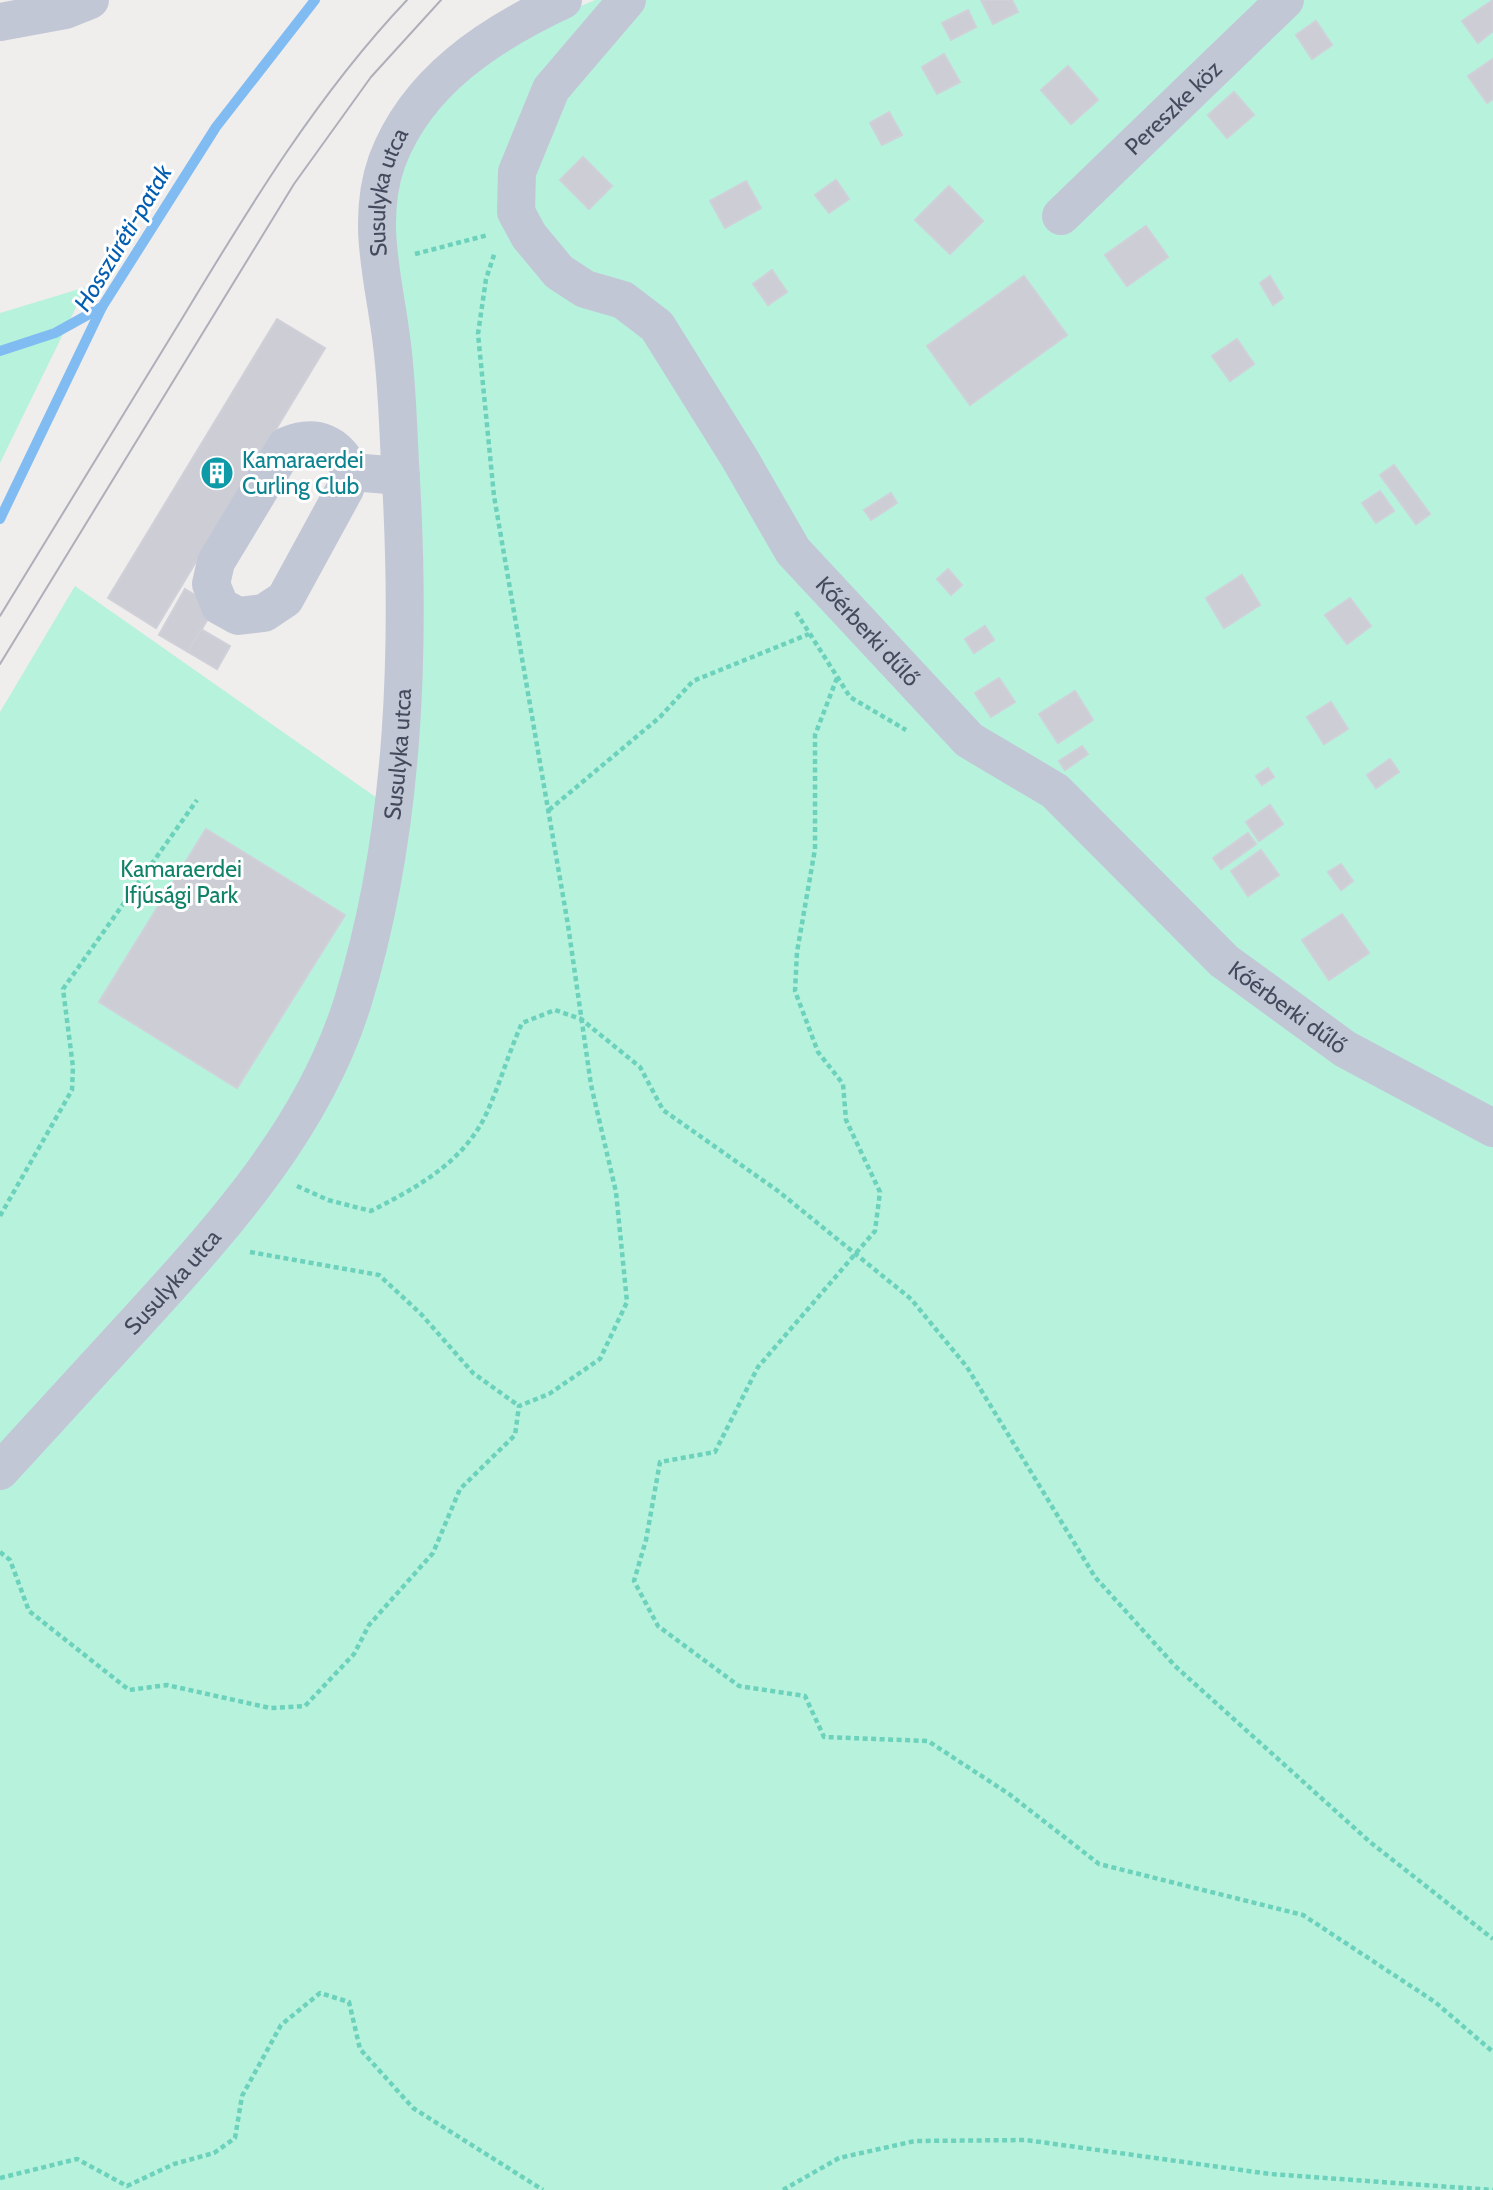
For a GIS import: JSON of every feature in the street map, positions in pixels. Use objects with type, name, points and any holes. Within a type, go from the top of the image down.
[{"type":"street","points":[[0,22],[65,10],[90,0]]},
{"type":"street","name":"Susulyka utca","points":[[0,1471],[219,1232],[285,1142],[327,1067],[353,1002],[377,904],[392,813],[404,691],[401,476],[393,352],[378,262],[378,200],[387,161],[411,115],[443,76],[478,46],[526,17],[563,0]]},
{"type":"street","points":[[509,221],[517,172],[551,89],[627,0]]},
{"type":"street","name":"Pereszke köz","points":[[1061,216],[1285,0]]},
{"type":"street","name":"Kőérberki dűlő","points":[[509,221],[529,236],[559,272],[585,289],[623,300],[657,326],[740,459],[793,551],[969,740],[1055,791],[1224,961],[1345,1049],[1493,1128]]},
{"type":"street","points":[[351,472],[401,476]]},
{"type":"path","points":[[378,262],[509,221]]},
{"type":"path","points":[[509,221],[486,279],[478,334],[494,496],[548,810],[591,1085],[616,1192],[627,1302],[600,1359],[550,1394],[519,1406]]},
{"type":"path","points":[[548,810],[660,717],[694,681],[809,634]]},
{"type":"path","points":[[837,678],[816,735],[815,849],[797,952],[796,991],[818,1052],[843,1084],[846,1120],[880,1192],[875,1231],[758,1367],[715,1452],[660,1462],[646,1540],[634,1581],[658,1626],[739,1686],[805,1696],[824,1737],[928,1741],[1009,1794],[1099,1864],[1303,1915],[1435,2003],[1493,2052]]},
{"type":"path","points":[[0,1216],[72,1090],[63,989],[197,800]]},
{"type":"path","points":[[256,1182],[285,1181],[328,1200],[371,1211],[396,1199],[420,1186],[457,1156],[488,1111],[501,1070],[522,1023],[555,1010],[581,1018],[640,1067],[663,1110],[778,1191],[911,1299],[967,1367],[1095,1577],[1175,1666],[1370,1842],[1493,1939]]},
{"type":"path","points":[[219,1232],[244,1251],[379,1275],[421,1314],[473,1373],[519,1406]]},
{"type":"path","points":[[0,1552],[10,1560],[29,1611],[129,1690],[167,1685],[270,1708],[305,1706],[354,1654],[369,1625],[433,1553],[460,1489],[515,1435],[519,1406]]},
{"type":"path","points":[[0,2178],[77,2160],[127,2186],[174,2164],[214,2153],[235,2138],[242,2096],[281,2025],[320,1993],[349,2002],[360,2049],[413,2108],[543,2190]]},
{"type":"path","points":[[783,2190],[839,2158],[915,2141],[1026,2140],[1270,2174],[1493,2190]]},
{"type":"green space","name":"Kamaraerdei Ifjúsági Park","points":[[595,0],[1493,0],[1493,2190],[0,2190],[0,712],[75,586],[377,798],[390,692],[379,346],[403,150],[498,41]]},
{"type":"green space","points":[[86,287],[0,463],[0,313]]},
{"type":"building","points":[[981,0],[1012,0],[1018,12],[993,24]]},
{"type":"building","points":[[1493,0],[1493,31],[1478,43],[1462,21]]},
{"type":"building","points":[[968,10],[976,27],[951,40],[942,23]]},
{"type":"building","points":[[1316,21],[1332,45],[1312,59],[1296,35]]},
{"type":"building","points":[[944,54],[960,82],[937,94],[922,67]]},
{"type":"building","points":[[1493,59],[1493,99],[1487,103],[1468,76]]},
{"type":"building","points":[[1068,66],[1098,100],[1071,124],[1041,90]]},
{"type":"building","points":[[1234,92],[1254,115],[1227,138],[1208,115]]},
{"type":"building","points":[[889,112],[902,135],[882,145],[870,123]]},
{"type":"building","points":[[583,157],[612,186],[589,209],[560,180]]},
{"type":"building","points":[[836,180],[849,199],[829,213],[815,195]]},
{"type":"building","points":[[746,181],[761,208],[725,228],[710,201]]},
{"type":"building","points":[[949,186],[983,221],[950,254],[915,220]]},
{"type":"building","points":[[1146,226],[1168,257],[1127,286],[1105,255]]},
{"type":"building","points":[[772,270],[787,292],[768,305],[753,284]]},
{"type":"building","points":[[1024,276],[1067,335],[970,405],[927,346]]},
{"type":"building","points":[[1270,276],[1283,298],[1273,305],[1260,283]]},
{"type":"building","name":"Kamaraerdei Curling Club","points":[[277,319],[325,348],[156,628],[108,598]]},
{"type":"building","points":[[1237,339],[1254,364],[1230,381],[1212,356]]},
{"type":"building","points":[[1394,465],[1430,514],[1416,524],[1380,475]]},
{"type":"building","points":[[1380,491],[1394,511],[1376,523],[1362,503]]},
{"type":"building","points":[[891,493],[897,503],[871,520],[864,510]]},
{"type":"building","points":[[948,569],[962,585],[951,595],[937,579]]},
{"type":"building","points":[[1242,575],[1260,605],[1224,628],[1206,598]]},
{"type":"building","points":[[185,589],[215,607],[188,652],[159,635]]},
{"type":"building","points":[[1350,598],[1371,626],[1347,644],[1325,615]]},
{"type":"building","points":[[985,626],[994,640],[974,653],[965,639]]},
{"type":"building","points":[[201,629],[230,646],[217,669],[188,652]]},
{"type":"building","points":[[999,678],[1015,702],[991,717],[975,693]]},
{"type":"building","points":[[1075,691],[1093,720],[1058,743],[1039,714]]},
{"type":"building","points":[[1331,702],[1348,729],[1324,744],[1307,717]]},
{"type":"building","points":[[1082,746],[1088,754],[1065,770],[1059,761]]},
{"type":"building","points":[[1390,759],[1399,772],[1376,788],[1367,775]]},
{"type":"building","points":[[1268,768],[1274,777],[1262,785],[1256,776]]},
{"type":"building","points":[[1270,805],[1283,824],[1259,841],[1246,822]]},
{"type":"building","points":[[206,829],[345,915],[237,1088],[99,1002]]},
{"type":"building","points":[[1248,833],[1256,844],[1221,869],[1213,858]]},
{"type":"building","points":[[1261,850],[1279,875],[1248,896],[1231,871]]},
{"type":"building","points":[[1341,864],[1353,881],[1341,890],[1328,872]]},
{"type":"building","points":[[1342,914],[1369,953],[1329,980],[1302,940]]},
{"type":"waterway","name":"Hosszúréti-patak","points":[[0,519],[102,307],[216,127],[315,0]]},
{"type":"waterway","points":[[0,351],[55,333],[102,307]]},
{"type":"tram line","points":[[0,616],[286,152],[343,74],[407,0]]},
{"type":"tram line","points":[[0,664],[294,184],[371,77],[441,0]]},
{"type":"place","name":"Kamaraerdei Curling Club","points":[[217,473]]}]
